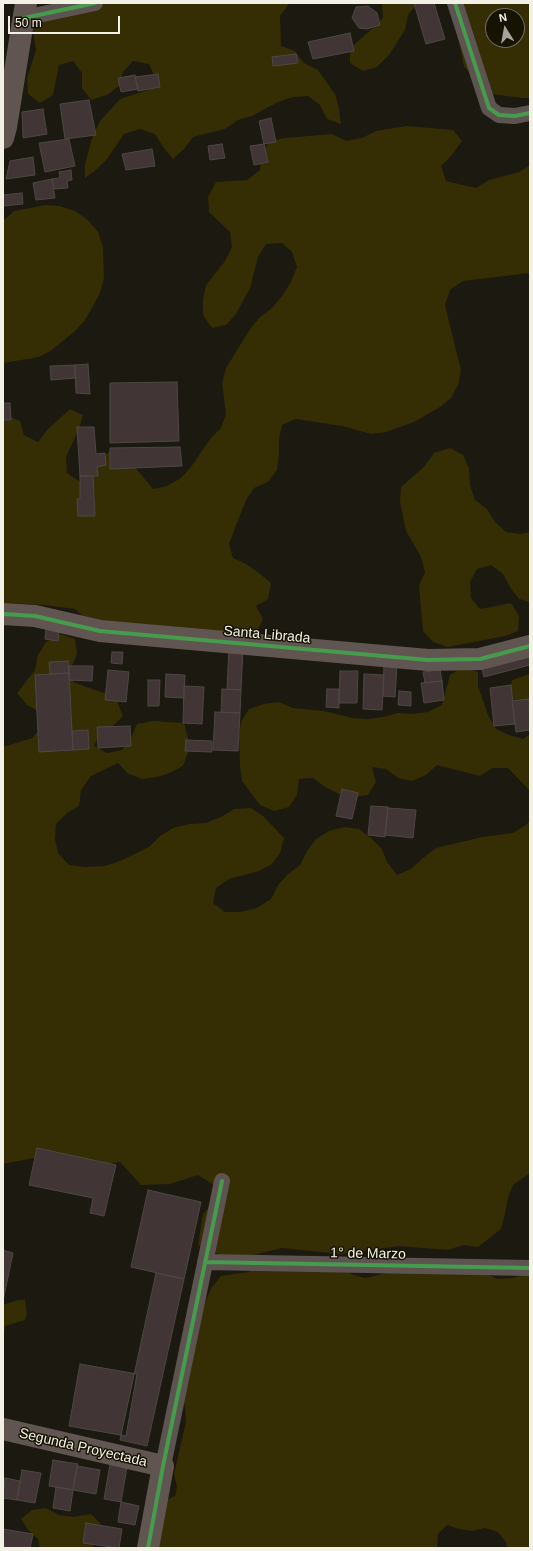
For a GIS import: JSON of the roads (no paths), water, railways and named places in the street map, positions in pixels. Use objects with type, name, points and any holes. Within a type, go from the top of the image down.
[{"type":"street","points":[[3,138],[25,10],[95,3]]},
{"type":"street","points":[[455,3],[489,108],[499,115],[516,116],[530,112]]},
{"type":"street","name":"Santa Librada","points":[[3,614],[36,616],[100,631],[428,660],[480,659],[530,646]]},
{"type":"street","points":[[148,1548],[163,1466],[222,1181]]},
{"type":"street","name":"1° de Marzo","points":[[205,1262],[530,1268]]},
{"type":"street","name":"Segunda Proyectada","points":[[3,1429],[163,1466]]}]
